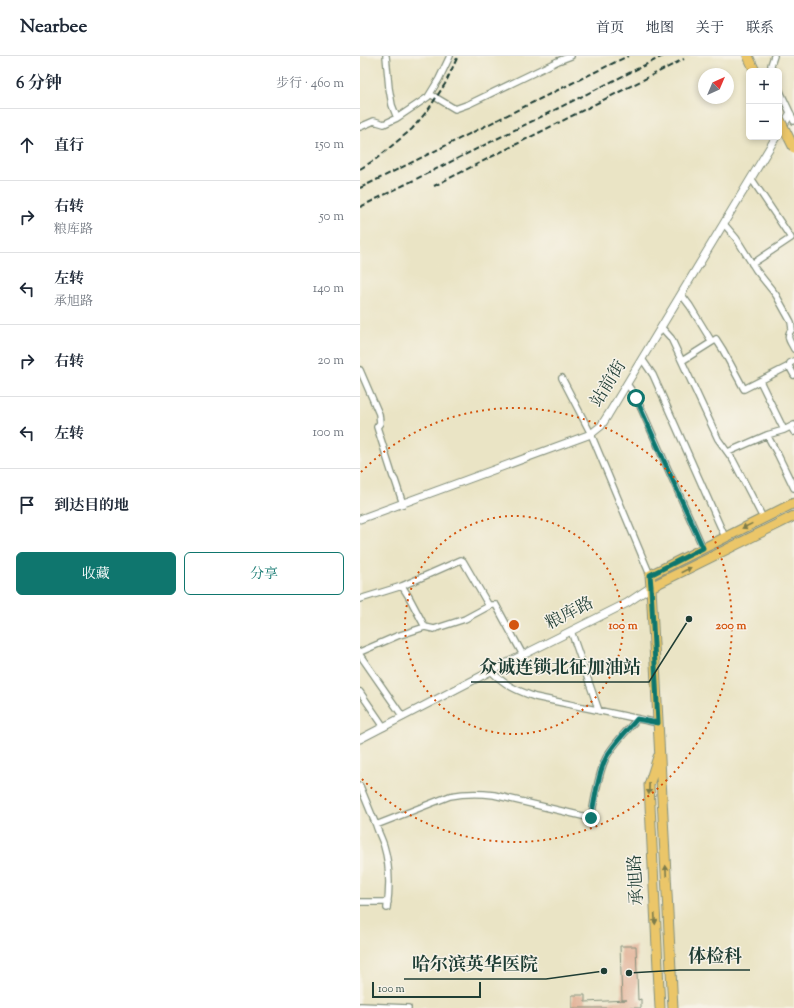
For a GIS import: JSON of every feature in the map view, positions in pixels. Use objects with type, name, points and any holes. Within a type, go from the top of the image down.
[{"type":"main road","points":[[748,56],[754,68]]},
{"type":"main road","points":[[782,124],[794,148]]},
{"type":"main road","points":[[650,575],[794,503]]},
{"type":"main road","name":"粮库路","points":[[651,587],[794,516]]},
{"type":"main road","name":"承旭路","points":[[650,575],[673,1008]]},
{"type":"main road","name":"承旭路","points":[[659,752],[649,785],[660,1008]]},
{"type":"street","points":[[386,56],[392,105],[397,118]]},
{"type":"street","points":[[360,127],[374,121],[384,124],[397,118],[428,97],[439,80],[450,56]]},
{"type":"street","points":[[430,94],[455,109],[476,101],[558,61],[572,56]]},
{"type":"street","points":[[772,68],[774,56]]},
{"type":"street","points":[[782,96],[794,121]]},
{"type":"street","points":[[782,128],[790,114]]},
{"type":"street","name":"站前街","points":[[360,518],[403,504],[591,434],[601,426],[774,140]]},
{"type":"street","points":[[751,178],[791,238],[752,264]]},
{"type":"street","points":[[724,224],[736,238],[756,270],[776,295],[791,322],[792,329],[788,333],[788,338],[794,348]]},
{"type":"street","points":[[681,294],[712,342]]},
{"type":"street","points":[[661,327],[671,338],[718,439],[728,452],[763,518]]},
{"type":"street","points":[[682,361],[716,339],[744,389],[789,366],[790,363],[794,361]]},
{"type":"street","points":[[642,359],[653,375],[725,537]]},
{"type":"street","points":[[789,366],[794,375]]},
{"type":"street","points":[[360,370],[379,414],[380,423],[377,427],[392,477],[395,480],[403,504]]},
{"type":"street","points":[[562,378],[591,434],[650,575]]},
{"type":"street","points":[[760,381],[784,430]]},
{"type":"street","points":[[627,384],[636,398],[703,548]]},
{"type":"street","points":[[728,452],[766,435],[792,426],[794,432]]},
{"type":"street","points":[[766,435],[778,455],[794,488]]},
{"type":"street","points":[[360,599],[402,586],[461,560],[489,606]]},
{"type":"street","points":[[402,586],[426,627]]},
{"type":"street","name":"粮库路","points":[[360,739],[627,603],[651,587]]},
{"type":"street","points":[[403,717],[360,653],[397,636],[426,627],[434,629],[465,618],[491,605],[496,606],[523,655]]},
{"type":"street","points":[[571,631],[599,711]]},
{"type":"street","points":[[491,671],[506,684],[535,697],[658,723]]},
{"type":"street","points":[[360,692],[384,727]]},
{"type":"street","points":[[376,825],[450,796],[479,793],[494,795],[591,818],[600,772],[605,759],[637,719]]},
{"type":"street","points":[[360,786],[384,845],[389,886],[387,908]]},
{"type":"street","points":[[360,902],[388,902]]},
{"type":"street","points":[[360,1006],[408,1008]]},
{"type":"building","points":[[620,946],[636,946],[638,1000],[641,999],[641,1008],[572,1008],[572,995],[585,995],[585,1002],[627,1000],[622,1000]]},
{"type":"railway","points":[[360,169],[376,159],[412,129],[428,110],[445,84],[458,56]]},
{"type":"railway","points":[[360,188],[628,56]]},
{"type":"railway","points":[[360,207],[663,56]]},
{"type":"railway","points":[[434,186],[684,59]]},
{"type":"place","name":"众诚连锁北征加油站","points":[[689,619]]},
{"type":"place","name":"哈尔滨英华医院","points":[[604,971]]},
{"type":"place","name":"体检科","points":[[629,973]]},
{"type":"route","points":[[591,818],[600,772],[605,759],[614,746],[637,719],[658,723],[650,575],[703,548],[636,398]]}]
